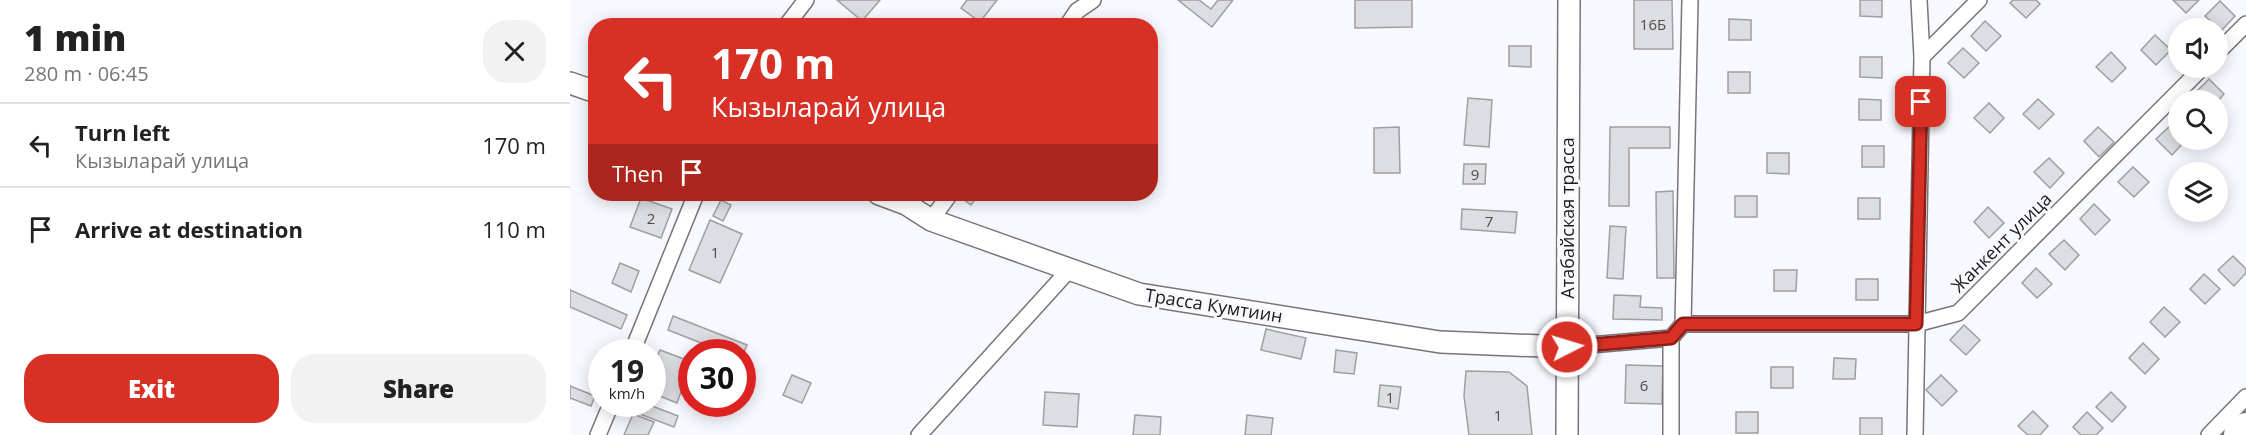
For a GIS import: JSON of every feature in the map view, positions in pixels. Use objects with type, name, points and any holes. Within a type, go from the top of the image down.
[{"type":"highway","points":[[2238,435],[2246,427]]},
{"type":"street","points":[[792,18],[806,0]]},
{"type":"street","points":[[1072,18],[1077,11],[1093,0]]},
{"type":"street","name":"Атабайская трасса","points":[[1567,435],[1569,0]]},
{"type":"street","points":[[1671,435],[1671,338],[1683,324],[1690,0]]},
{"type":"street","points":[[1915,435],[1922,57],[1918,0]]},
{"type":"street","points":[[1922,57],[1979,0]]},
{"type":"street","points":[[2228,42],[2246,24]]},
{"type":"street","name":"Жанкент улица","points":[[1683,324],[1916,324],[1958,313],[2192,78]]},
{"type":"street","points":[[570,83],[588,89]]},
{"type":"street","points":[[637,339],[693,201]]},
{"type":"street","name":"Трасса Кумтиин","points":[[898,201],[931,220],[1139,294],[1440,342],[1567,347]]},
{"type":"street","points":[[931,220],[945,201]]},
{"type":"street","points":[[919,435],[1070,269]]},
{"type":"street","points":[[1567,347],[1671,338]]},
{"type":"street","points":[[2209,435],[2246,397]]},
{"type":"street","points":[[598,435],[606,417]]},
{"type":"building","points":[[837,0],[880,0],[865,18],[858,18]]},
{"type":"building","points":[[967,0],[997,0],[983,18],[975,18],[961,8]]},
{"type":"building","points":[[1178,0],[1199,0],[1211,9],[1218,0],[1233,0],[1212,27]]},
{"type":"building","points":[[1355,0],[1412,0],[1412,27],[1355,28]]},
{"type":"building","points":[[1634,0],[1672,0],[1673,49],[1634,49]]},
{"type":"building","points":[[1860,0],[1882,0],[1882,17],[1860,16]]},
{"type":"building","points":[[2013,0],[2036,0],[2040,4],[2026,18],[2010,3]]},
{"type":"building","points":[[2173,0],[2199,0],[2186,13]]},
{"type":"building","points":[[2220,1],[2235,16],[2228,24],[2228,18],[2207,18],[2205,16]]},
{"type":"building","points":[[1729,19],[1751,20],[1751,40],[1729,40]]},
{"type":"building","points":[[1985,21],[2001,36],[1986,51],[1971,36]]},
{"type":"building","points":[[2155,35],[2168,47],[2168,53],[2156,65],[2141,50]]},
{"type":"building","points":[[1509,46],[1531,46],[1531,67],[1509,66]]},
{"type":"building","points":[[1963,48],[1979,63],[1964,78],[1948,63]]},
{"type":"building","points":[[2111,52],[2126,68],[2112,82],[2096,67]]},
{"type":"building","points":[[1860,57],[1882,57],[1882,78],[1860,77]]},
{"type":"building","points":[[1728,72],[1750,72],[1750,93],[1728,93]]},
{"type":"building","points":[[2209,79],[2220,90],[2198,90]]},
{"type":"building","points":[[1468,98],[1492,100],[1489,147],[1464,145]]},
{"type":"building","points":[[1859,99],[1881,100],[1881,120],[1859,120]]},
{"type":"building","points":[[2038,99],[2054,114],[2039,129],[2023,114]]},
{"type":"building","points":[[1989,103],[2004,118],[1990,133],[1974,118]]},
{"type":"building","points":[[1399,127],[1400,173],[1374,173],[1374,128]]},
{"type":"building","points":[[1610,127],[1670,127],[1670,148],[1629,148],[1629,206],[1609,206]]},
{"type":"building","points":[[2098,127],[2114,142],[2099,157],[2084,141]]},
{"type":"building","points":[[2168,128],[2168,150],[2177,150],[2172,155],[2156,139]]},
{"type":"building","points":[[1862,146],[1884,146],[1884,167],[1862,167]]},
{"type":"building","points":[[1767,153],[1789,153],[1789,174],[1767,173]]},
{"type":"building","points":[[2049,158],[2064,173],[2050,188],[2034,172]]},
{"type":"building","points":[[1464,164],[1486,164],[1485,184],[1463,184]]},
{"type":"building","points":[[2133,167],[2149,182],[2134,197],[2118,182]]},
{"type":"building","points":[[1673,191],[1674,278],[1657,278],[1656,192]]},
{"type":"building","points":[[1735,196],[1757,196],[1757,217],[1735,217]]},
{"type":"building","points":[[1858,198],[1880,198],[1880,219],[1858,219]]},
{"type":"building","points":[[640,201],[649,201],[672,209],[661,238],[630,227]]},
{"type":"building","points":[[720,201],[731,205],[723,221],[713,216]]},
{"type":"building","points":[[2094,204],[2110,220],[2095,235],[2080,219]]},
{"type":"building","points":[[1988,207],[2004,223],[1989,238],[1974,222]]},
{"type":"building","points":[[1462,209],[1517,212],[1515,233],[1461,229]]},
{"type":"building","points":[[710,220],[742,234],[720,283],[689,270]]},
{"type":"building","points":[[1610,226],[1626,227],[1623,279],[1607,278]]},
{"type":"building","points":[[2064,240],[2079,255],[2065,270],[2049,254]]},
{"type":"building","points":[[2233,256],[2246,269],[2246,273],[2234,286],[2218,270]]},
{"type":"building","points":[[620,263],[639,271],[631,292],[612,283]]},
{"type":"building","points":[[2036,268],[2052,284],[2037,298],[2022,283]]},
{"type":"building","points":[[1774,270],[1797,270],[1796,291],[1774,291]]},
{"type":"building","points":[[2204,274],[2220,289],[2205,304],[2190,289]]},
{"type":"building","points":[[1856,279],[1878,279],[1878,300],[1856,300]]},
{"type":"building","points":[[570,290],[627,315],[621,329],[570,307]]},
{"type":"building","points":[[1614,295],[1641,296],[1640,307],[1662,308],[1662,320],[1613,319]]},
{"type":"building","points":[[2164,307],[2180,322],[2165,337],[2150,322]]},
{"type":"building","points":[[673,316],[732,339],[691,339],[668,330]]},
{"type":"building","points":[[1964,325],[1980,340],[1966,355],[1950,340]]},
{"type":"building","points":[[1266,329],[1306,338],[1301,359],[1261,350]]},
{"type":"building","points":[[2143,343],[2159,359],[2145,374],[2129,358]]},
{"type":"building","points":[[1336,350],[1357,353],[1354,374],[1334,372]]},
{"type":"building","points":[[666,352],[678,357],[677,403],[666,399]]},
{"type":"building","points":[[1834,358],[1856,359],[1855,379],[1833,379]]},
{"type":"building","points":[[1626,365],[1663,366],[1662,404],[1625,403]]},
{"type":"building","points":[[1771,367],[1793,367],[1793,388],[1771,388]]},
{"type":"building","points":[[1466,371],[1509,372],[1527,386],[1532,435],[1469,435],[1464,396]]},
{"type":"building","points":[[792,375],[811,383],[802,403],[783,395]]},
{"type":"building","points":[[1941,375],[1957,391],[1942,406],[1926,390]]},
{"type":"building","points":[[1380,385],[1401,387],[1398,409],[1378,406]]},
{"type":"building","points":[[570,386],[588,393],[588,405],[570,398]]},
{"type":"building","points":[[1045,392],[1079,394],[1077,427],[1043,425]]},
{"type":"building","points":[[2111,392],[2126,407],[2112,422],[2096,407]]},
{"type":"building","points":[[666,411],[678,416],[674,427],[648,417],[666,417]]},
{"type":"building","points":[[2033,411],[2048,426],[2040,435],[2028,435],[2018,426]]},
{"type":"building","points":[[1736,412],[1758,412],[1758,433],[1736,433]]},
{"type":"building","points":[[2087,412],[2103,428],[2096,435],[2081,435],[2073,427]]},
{"type":"building","points":[[1135,415],[1161,417],[1160,435],[1133,435]]},
{"type":"building","points":[[1247,415],[1273,418],[1271,435],[1245,435]]},
{"type":"building","points":[[632,417],[641,417],[654,422],[648,435],[624,435]]},
{"type":"building","points":[[1860,418],[1882,418],[1882,435],[1860,435]]},
{"type":"route","points":[[1567,347],[1671,338],[1683,324],[1916,324],[1921,102]]}]
